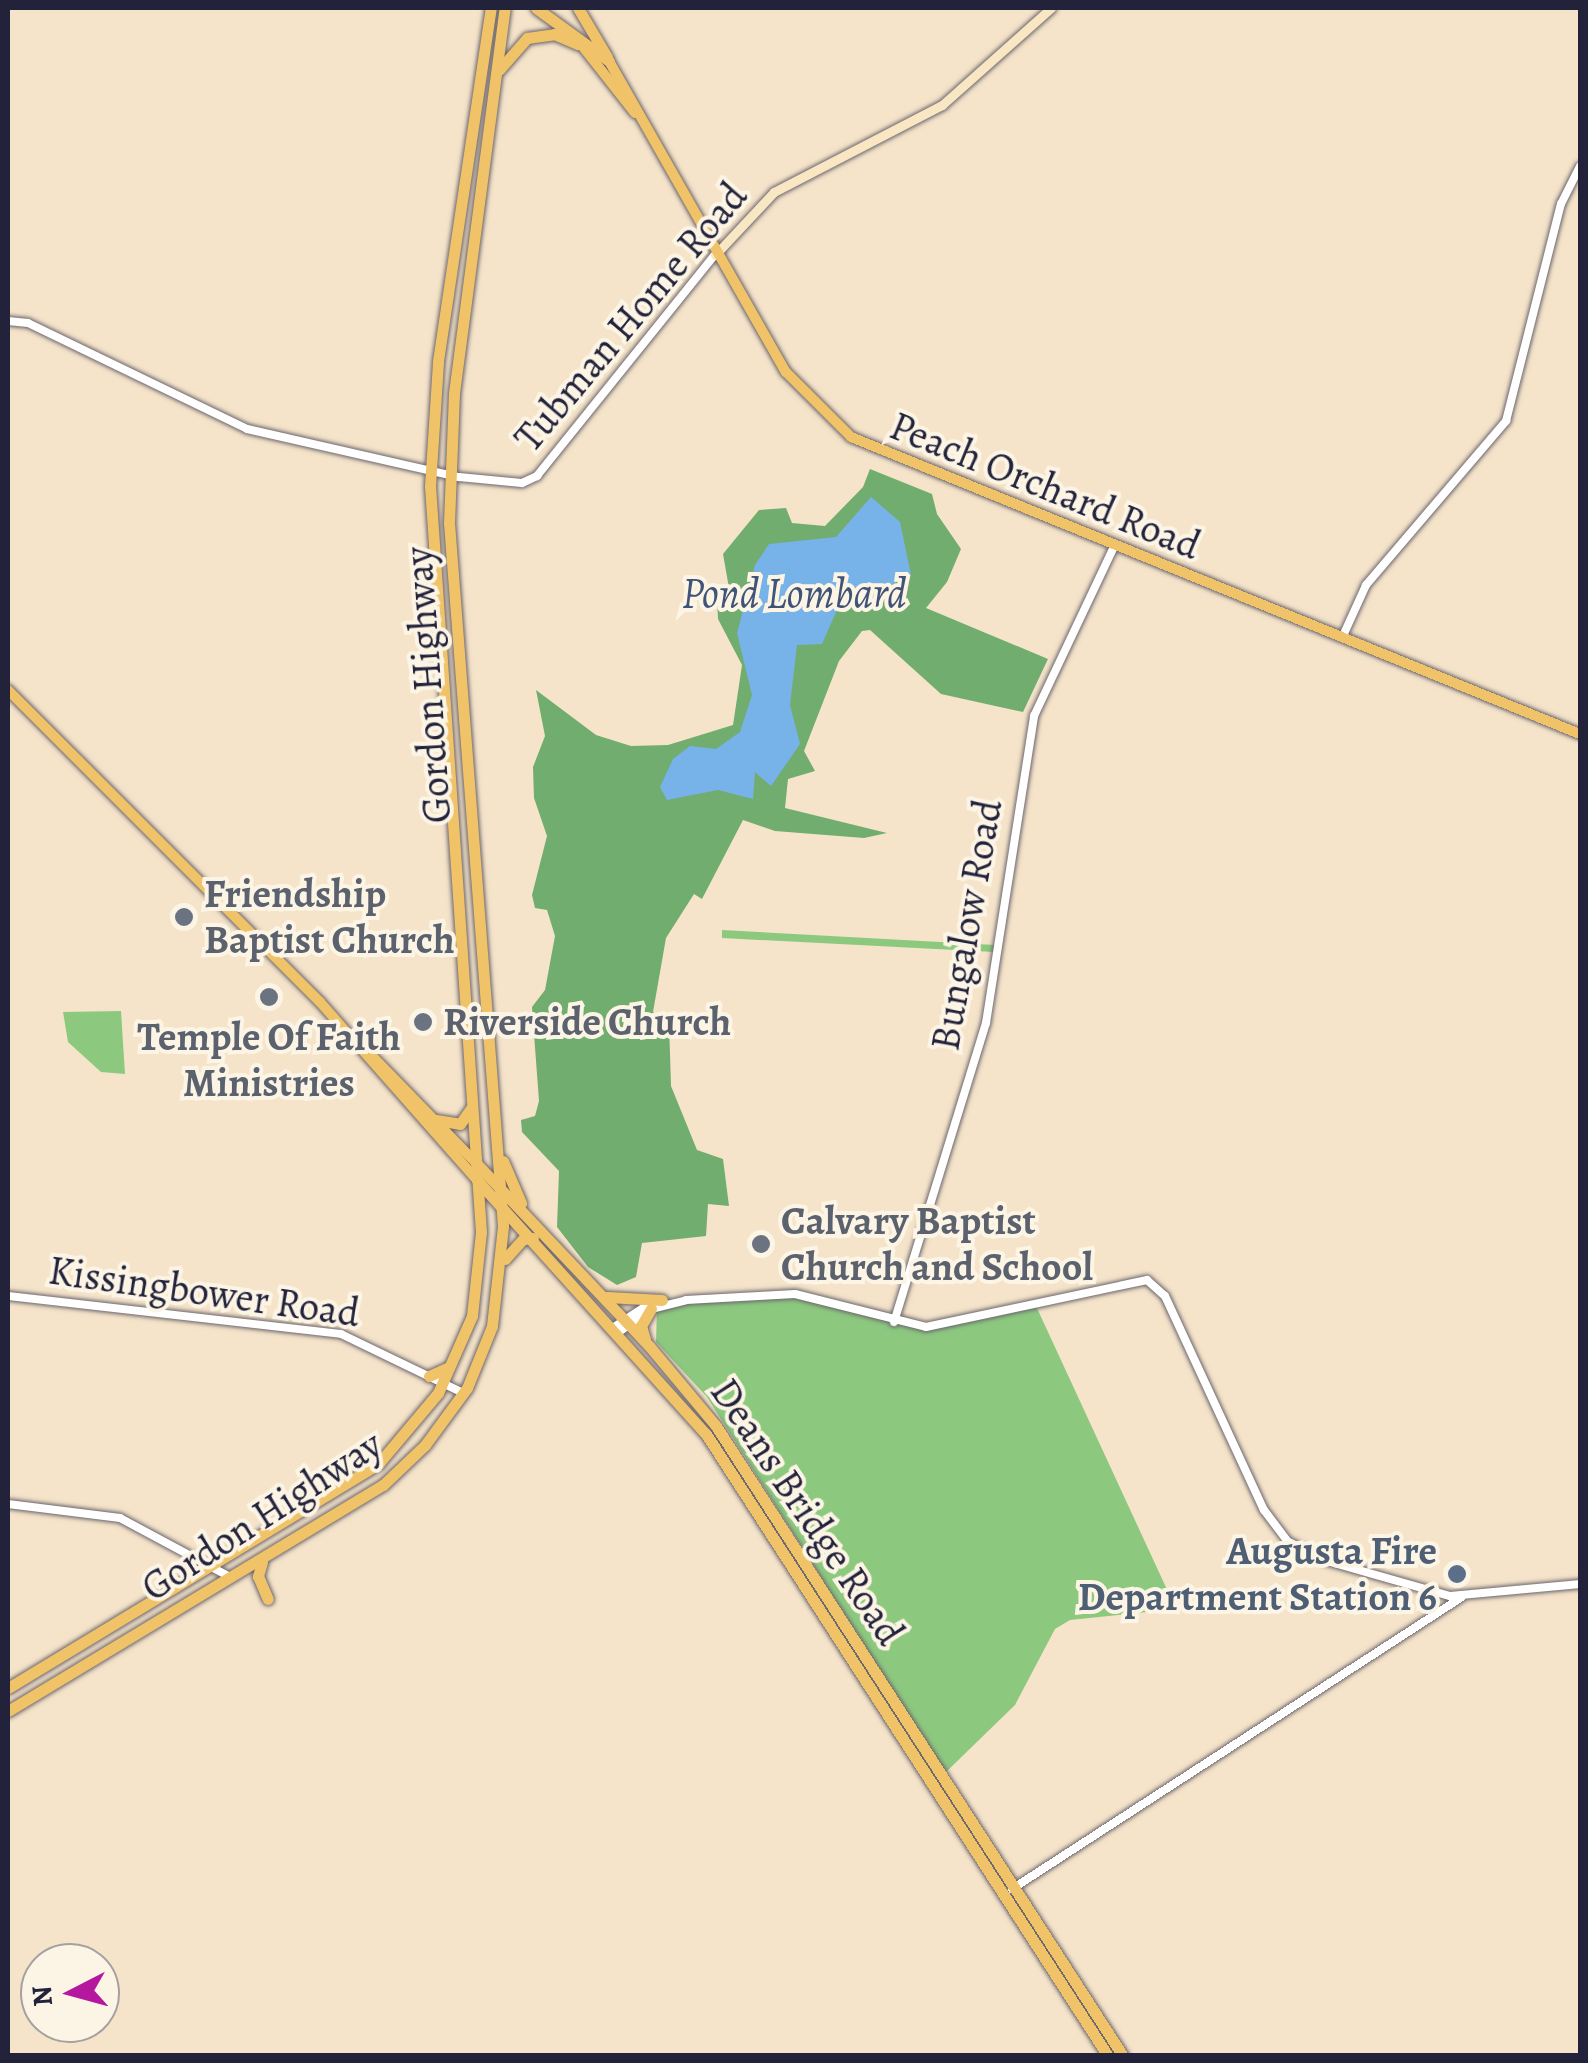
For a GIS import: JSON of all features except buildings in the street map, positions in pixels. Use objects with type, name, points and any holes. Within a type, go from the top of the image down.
[{"type":"highway","name":"Gordon Highway","points":[[8,1688],[379,1463],[443,1385],[467,1332],[480,1266],[478,1180],[432,592],[430,469],[438,361],[491,8]]},
{"type":"highway","name":"Gordon Highway","points":[[8,1711],[382,1485],[461,1396],[487,1342],[502,1268],[502,1206],[450,573],[450,474],[456,377],[505,8]]},
{"type":"highway","points":[[526,8],[578,44]]},
{"type":"highway","points":[[536,8],[608,60]]},
{"type":"highway","points":[[578,8],[608,60]]},
{"type":"highway","points":[[489,144],[500,68],[510,50],[541,34],[578,44]]},
{"type":"highway","points":[[436,1120],[463,1123],[472,1099]]},
{"type":"highway","points":[[495,1118],[508,1174],[535,1233],[509,1252],[502,1268]]},
{"type":"highway","name":"Deans Bridge Road","points":[[476,1163],[621,1326],[714,1446],[1124,2056]]},
{"type":"highway","name":"Deans Bridge Road","points":[[478,1180],[535,1233]]},
{"type":"highway","points":[[592,1292],[621,1302],[662,1300]]},
{"type":"highway","points":[[650,1347],[641,1329],[651,1309]]},
{"type":"highway","name":"Deans Bridge Road","points":[[621,1326],[650,1347],[730,1447],[1009,1890],[1108,2056]]},
{"type":"highway","points":[[429,1376],[448,1369],[467,1332]]},
{"type":"highway","points":[[268,1557],[258,1572],[268,1599]]},
{"type":"highway","points":[[193,1578],[194,1559]]},
{"type":"main road","name":"Tubman Home Road","points":[[715,255],[756,206],[789,182],[942,104],[1050,8]]},
{"type":"main road","name":"Peach Orchard Road","points":[[578,44],[635,113]]},
{"type":"main road","name":"Peach Orchard Road","points":[[608,60],[715,255],[804,394],[851,437],[898,460],[1580,734]]},
{"type":"main road","name":"Deans Bridge Road","points":[[8,690],[476,1163]]},
{"type":"main road","name":"Deans Bridge Road","points":[[371,1056],[478,1180]]},
{"type":"street","points":[[1342,638],[1366,585],[1506,421],[1561,204],[1580,166]]},
{"type":"street","name":"Tubman Home Road","points":[[8,321],[28,322],[234,424],[450,474],[532,481],[715,255]]},
{"type":"street","name":"Bungalow Road","points":[[894,1322],[986,1023],[1034,716],[1114,546]]},
{"type":"street","points":[[621,1326],[662,1300],[794,1294],[894,1322],[934,1326],[1123,1280],[1153,1282],[1277,1532],[1327,1561],[1462,1597],[1580,1584]]},
{"type":"street","name":"Kissingbower Road","points":[[8,1296],[341,1334],[429,1376],[461,1396]]},
{"type":"street","points":[[621,1326],[651,1309],[686,1300]]},
{"type":"street","points":[[8,1504],[120,1518],[232,1578]]},
{"type":"street","points":[[1009,1890],[1462,1597]]},
{"type":"green space","points":[[870,469],[932,494],[937,514],[961,549],[947,582],[926,608],[1048,659],[1023,712],[941,694],[870,630],[862,631],[839,661],[804,751],[815,771],[788,779],[785,808],[887,833],[864,838],[775,831],[743,820],[702,899],[694,894],[666,938],[653,1012],[669,1022],[671,1086],[697,1150],[723,1159],[729,1206],[708,1204],[706,1236],[642,1243],[636,1277],[617,1285],[588,1267],[557,1227],[559,1171],[522,1132],[521,1120],[535,1116],[539,1101],[532,1007],[545,990],[555,936],[547,910],[535,908],[532,895],[547,836],[534,798],[533,767],[545,736],[536,690],[596,735],[631,746],[668,745],[733,725],[742,665],[718,619],[717,596],[729,588],[723,554],[759,510],[786,508],[792,523],[825,526],[863,487]]},
{"type":"green space","points":[[722,930],[995,945],[994,952],[722,938]]},
{"type":"green space","points":[[121,1011],[125,1074],[101,1072],[68,1042],[63,1012]]},
{"type":"green space","points":[[785,1294],[911,1327],[1036,1306],[1176,1609],[1070,1620],[1055,1629],[1015,1705],[945,1773],[707,1397],[656,1342],[657,1307]]},
{"type":"water","name":"Pond Lombard","points":[[871,497],[900,522],[911,575],[836,612],[822,644],[797,645],[790,705],[800,744],[771,786],[755,772],[753,799],[718,790],[667,800],[660,787],[673,759],[690,746],[716,749],[740,732],[752,695],[737,633],[755,565],[769,544],[836,537]]},
{"type":"place","name":"Friendship Baptist Church","points":[[184,917]]},
{"type":"place","name":"Temple Of Faith Ministries","points":[[269,997]]},
{"type":"place","name":"Riverside Church","points":[[423,1022]]},
{"type":"place","name":"Calvary Baptist Church and School","points":[[761,1244]]},
{"type":"place","name":"Augusta Fire Department Station 6","points":[[1457,1574]]}]
